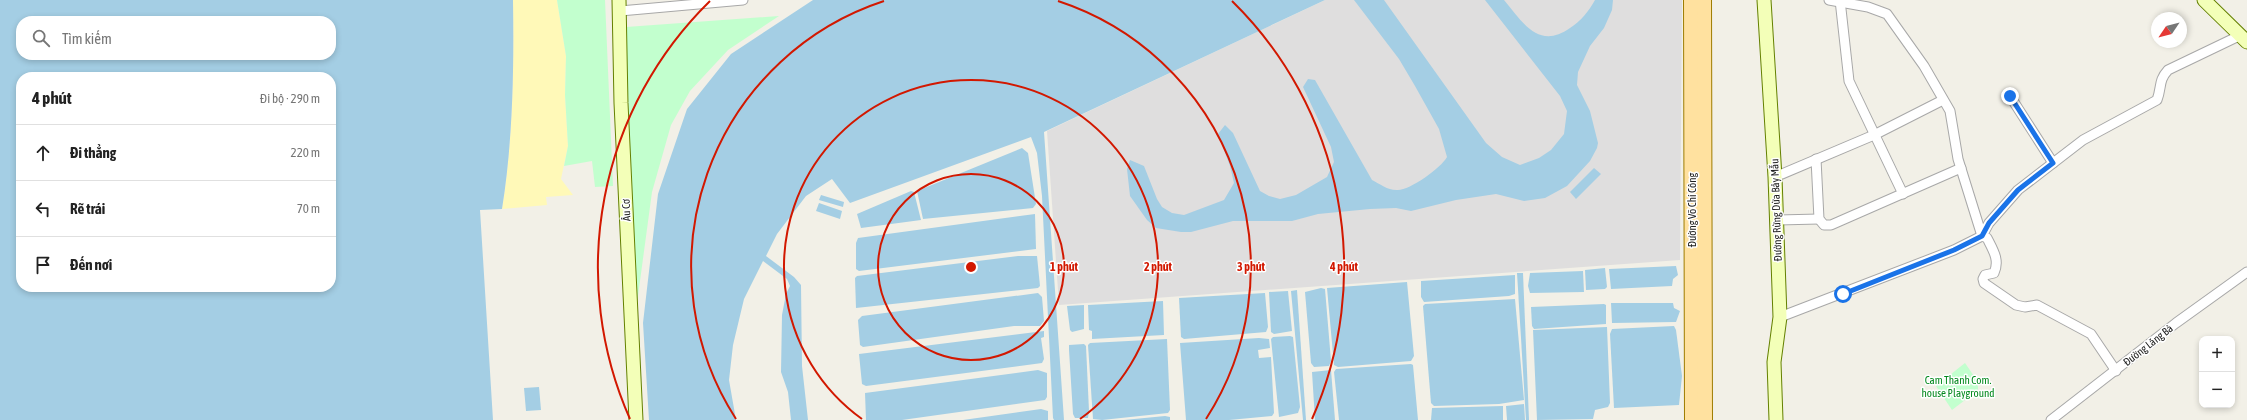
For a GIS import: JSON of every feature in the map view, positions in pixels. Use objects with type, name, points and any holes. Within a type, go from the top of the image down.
[{"type":"main road","name":"Đường Võ Chí Công","points":[[1691,0],[1705,420]]},
{"type":"main road","name":"Đường Võ Chí Công","points":[[1692,420],[1699,224],[1704,0]]},
{"type":"street","points":[[620,5],[743,0]]},
{"type":"street","name":"Đường Rừng Dừa Bảy Mẫu","points":[[1764,0],[1775,177],[1780,317],[1774,362],[1776,420]]},
{"type":"street","points":[[1829,0],[1868,7],[1887,14],[1924,66],[1950,111],[1961,168],[1982,236],[1987,238],[1996,257],[1997,266],[1994,273],[1985,275],[1983,280],[1984,283],[2016,305],[2025,307],[2037,305],[2091,334],[2116,371]]},
{"type":"street","points":[[1780,317],[1954,250],[1982,236],[1989,223],[2018,190],[2083,140],[2157,100],[2160,92],[2161,78],[2168,70],[2244,39],[2204,0]]},
{"type":"street","points":[[1840,1],[1849,80],[1903,194]]},
{"type":"street","name":"Âu Cơ","points":[[620,5],[621,103],[636,420]]},
{"type":"street","points":[[2010,96],[2053,163]]},
{"type":"street","points":[[1775,177],[1874,135],[1943,100]]},
{"type":"street","points":[[1816,159],[1819,219],[1824,225],[1831,225],[1961,168]]},
{"type":"street","points":[[1776,220],[1819,219]]},
{"type":"street","name":"Đường Lăng Bà","points":[[2051,420],[2176,323],[2247,272]]},
{"type":"shaded area","points":[[1325,0],[1682,0],[1680,260],[1059,305],[1047,131]]},
{"type":"sand","points":[[513,0],[557,0],[566,56],[565,95],[568,146],[561,179],[573,195],[546,197],[547,205],[502,209],[511,131]]},
{"type":"green space","points":[[557,0],[605,0],[613,186],[595,187],[592,161],[564,166],[568,146],[565,95],[566,56]]},
{"type":"green space","points":[[779,16],[728,50],[690,91],[671,125],[652,192],[635,318],[626,27]]},
{"type":"green space","name":"Cam Thanh Com. house Playground","points":[[1965,363],[1978,382],[1978,390],[1952,410],[1936,386]]},
{"type":"water","points":[[0,0],[513,0],[511,131],[502,209],[480,210],[493,420],[0,420]]},
{"type":"water","points":[[813,0],[1325,0],[1044,132],[1064,420],[1054,420],[1053,418],[1042,196],[1037,153],[1031,137],[850,203],[832,179],[806,196],[777,234],[766,256],[794,277],[801,285],[802,366],[808,420],[791,420],[788,392],[781,372],[782,315],[786,294],[790,286],[787,279],[763,261],[744,299],[733,345],[729,380],[736,420],[649,420],[643,323],[658,194],[687,109],[731,54]]},
{"type":"water","points":[[1354,0],[1384,0],[1486,143],[1502,157],[1520,165],[1539,158],[1551,150],[1564,134],[1567,111],[1560,96],[1485,0],[1504,0],[1532,31],[1541,35],[1549,36],[1559,34],[1578,22],[1595,0],[1613,0],[1612,10],[1604,28],[1590,46],[1578,72],[1577,85],[1590,111],[1598,143],[1590,161],[1567,186],[1545,198],[1524,201],[1496,194],[1456,200],[1411,211],[1396,208],[1370,209],[1318,214],[1292,221],[1233,221],[1191,232],[1156,228],[1147,220],[1130,196],[1127,169],[1130,160],[1144,166],[1157,199],[1162,207],[1172,213],[1184,215],[1224,200],[1234,183],[1230,166],[1218,134],[1225,125],[1233,133],[1260,191],[1269,196],[1280,199],[1296,195],[1327,177],[1334,162],[1331,147],[1303,87],[1308,79],[1315,80],[1372,180],[1391,189],[1403,189],[1425,178],[1444,162],[1447,157],[1439,129],[1399,59]]},
{"type":"water","points":[[1022,148],[1028,153],[1036,204],[1033,208],[923,219],[917,191]]},
{"type":"water","points":[[1594,168],[1601,174],[1576,199],[1570,192]]},
{"type":"water","points":[[911,191],[914,192],[921,220],[861,228],[857,214]]},
{"type":"water","points":[[821,195],[844,202],[843,207],[819,200]]},
{"type":"water","points":[[819,203],[842,211],[840,219],[816,211]]},
{"type":"water","points":[[1035,214],[1036,249],[859,271],[856,269],[856,243],[858,238]]},
{"type":"water","points":[[1018,256],[1037,256],[1040,286],[1038,288],[856,308],[855,278],[857,276]]},
{"type":"water","points":[[1676,266],[1678,275],[1673,279],[1672,286],[1611,289],[1609,269]]},
{"type":"water","points":[[1605,268],[1607,287],[1605,289],[1586,290],[1585,270]]},
{"type":"water","points":[[1583,271],[1584,292],[1530,293],[1528,286],[1530,273]]},
{"type":"water","points":[[1517,273],[1523,273],[1529,420],[1526,420]]},
{"type":"water","points":[[1515,275],[1515,294],[1509,296],[1424,302],[1421,297],[1421,281]]},
{"type":"water","points":[[1407,282],[1414,356],[1411,361],[1338,367],[1334,365],[1327,288]]},
{"type":"water","points":[[1321,288],[1325,289],[1331,361],[1329,366],[1314,367],[1311,363],[1305,292]]},
{"type":"water","points":[[1297,290],[1306,420],[1303,420],[1291,291]]},
{"type":"water","points":[[1288,291],[1292,331],[1274,334],[1271,332],[1269,292]]},
{"type":"water","points":[[1038,293],[1042,297],[1044,321],[1040,326],[1014,326],[863,347],[860,345],[858,320],[862,316]]},
{"type":"water","points":[[1265,293],[1268,327],[1266,332],[1184,339],[1181,337],[1179,298]]},
{"type":"water","points":[[1515,299],[1524,400],[1499,404],[1434,406],[1431,403],[1423,306],[1425,304]]},
{"type":"water","points":[[1163,301],[1164,335],[1092,339],[1092,331],[1089,330],[1088,305]]},
{"type":"water","points":[[1611,303],[1673,303],[1674,308],[1680,311],[1676,322],[1612,323]]},
{"type":"water","points":[[1084,305],[1084,329],[1072,332],[1070,330],[1067,306]]},
{"type":"water","points":[[1606,305],[1606,324],[1534,329],[1532,326],[1531,307]]},
{"type":"water","points":[[1674,326],[1676,330],[1682,376],[1679,405],[1614,408],[1610,334],[1612,329]]},
{"type":"water","points":[[1607,327],[1610,403],[1608,407],[1595,410],[1593,419],[1537,420],[1533,330]]},
{"type":"water","points":[[1044,331],[1044,337],[1041,338],[1044,359],[1042,363],[866,386],[862,384],[859,354]]},
{"type":"water","points":[[1273,337],[1293,337],[1300,407],[1298,413],[1279,417],[1271,339]]},
{"type":"water","points":[[1259,338],[1269,339],[1270,348],[1258,350],[1259,358],[1271,357],[1274,413],[1272,416],[1229,420],[1186,420],[1180,343]]},
{"type":"water","points":[[1167,339],[1170,410],[1168,413],[1102,420],[1093,419],[1088,345],[1090,343]]},
{"type":"water","points":[[1084,344],[1086,346],[1089,411],[1088,418],[1075,418],[1073,414],[1069,345]]},
{"type":"water","points":[[1413,365],[1418,420],[1339,420],[1334,372],[1336,369]]},
{"type":"water","points":[[1038,370],[1047,373],[1047,397],[1045,400],[902,420],[866,420],[865,393]]},
{"type":"water","points":[[1331,370],[1335,420],[1315,420],[1312,372]]},
{"type":"water","points":[[539,387],[541,410],[526,411],[524,388]]},
{"type":"water","points":[[1524,404],[1525,420],[1507,420],[1506,406]]},
{"type":"water","points":[[1503,406],[1503,420],[1431,420],[1432,408]]},
{"type":"water","points":[[1041,409],[1048,411],[1048,420],[963,420]]},
{"type":"water","points":[[1165,416],[1170,417],[1170,420],[1124,420]]},
{"type":"route","points":[[1843,294],[1935,256],[1954,250],[1982,236],[1989,223],[2018,190],[2053,163],[2010,96]]}]
